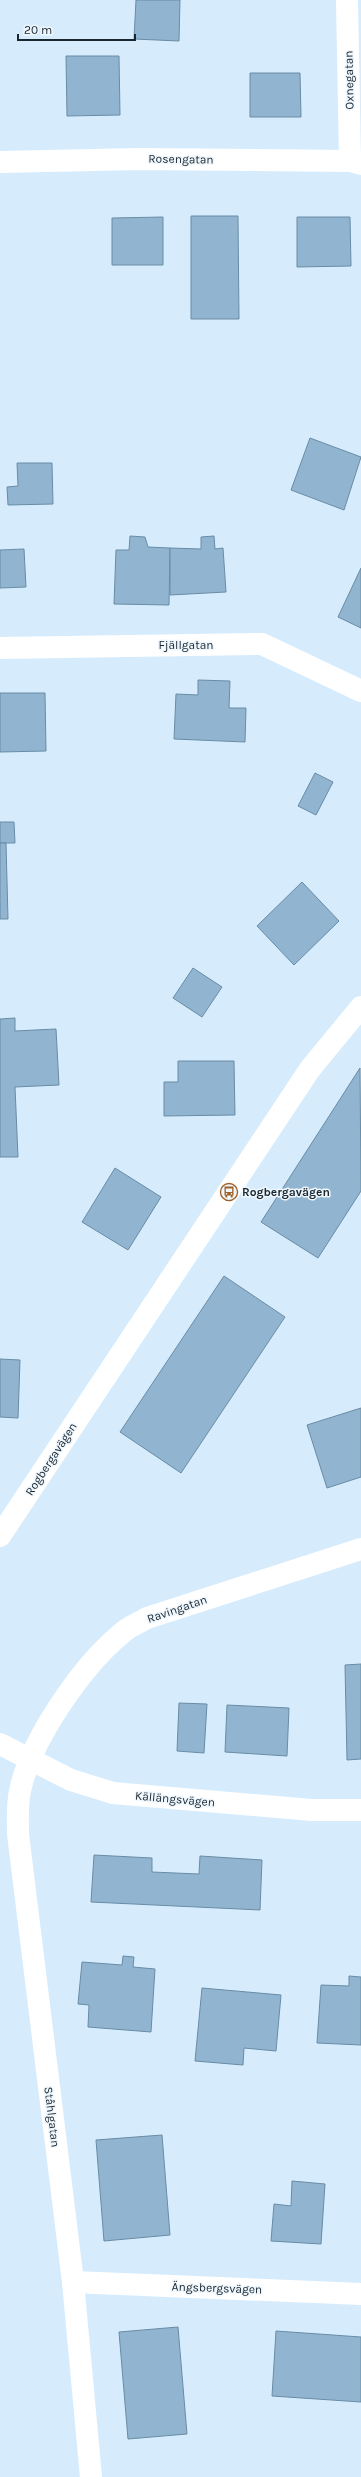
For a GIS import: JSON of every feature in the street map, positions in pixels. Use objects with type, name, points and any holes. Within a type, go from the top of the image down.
[{"type":"street","name":"Oxnegatan","points":[[348,0],[356,163]]},
{"type":"street","name":"Rosengatan","points":[[0,162],[139,159],[356,163]]},
{"type":"street","name":"Fjällgatan","points":[[0,648],[262,644],[361,691]]},
{"type":"street","name":"Rogbergavägen","points":[[0,1536],[310,1069],[361,1007]]},
{"type":"street","name":"Ravingatan","points":[[29,1759],[65,1698],[92,1663],[122,1633],[147,1618],[361,1549]]},
{"type":"street","name":"Källängsvägen","points":[[0,1744],[71,1780],[113,1793],[312,1810],[361,1810]]},
{"type":"street","name":"Ståhlgatan","points":[[29,1759],[20,1792],[18,1834],[73,2282],[92,2477]]},
{"type":"street","name":"Ängsbergsvägen","points":[[73,2282],[361,2294]]},
{"type":"building","points":[[136,0],[180,0],[179,41],[134,39]]},
{"type":"building","points":[[66,56],[119,56],[120,115],[67,116]]},
{"type":"building","points":[[250,73],[300,73],[301,117],[250,117]]},
{"type":"building","points":[[191,216],[238,216],[239,319],[191,319]]},
{"type":"building","points":[[163,217],[163,265],[112,265],[112,218]]},
{"type":"building","points":[[297,217],[350,217],[351,266],[297,267]]},
{"type":"building","points":[[310,438],[361,457],[344,510],[291,490]]},
{"type":"building","points":[[17,463],[52,463],[53,504],[8,505],[7,487],[18,486]]},
{"type":"building","points":[[130,536],[145,537],[148,547],[170,548],[169,605],[114,604],[116,550],[129,550]]},
{"type":"building","points":[[214,536],[215,549],[223,548],[226,592],[170,595],[170,548],[201,549],[201,537]]},
{"type":"building","points":[[24,549],[26,587],[0,588],[0,550]]},
{"type":"building","points":[[361,568],[361,628],[338,617]]},
{"type":"building","points":[[198,680],[230,681],[229,708],[246,708],[245,742],[174,739],[176,694],[198,695]]},
{"type":"building","points":[[0,693],[45,693],[46,751],[0,752]]},
{"type":"building","points":[[315,773],[333,782],[316,815],[298,806]]},
{"type":"building","points":[[0,822],[14,822],[15,843],[0,843]]},
{"type":"building","points":[[0,843],[6,843],[8,919],[0,919]]},
{"type":"building","points":[[302,882],[339,921],[294,965],[257,926]]},
{"type":"building","points":[[193,968],[222,987],[202,1017],[173,998]]},
{"type":"building","points":[[15,1018],[15,1031],[56,1029],[59,1085],[15,1087],[18,1157],[0,1157],[0,1019]]},
{"type":"building","points":[[178,1061],[234,1061],[235,1115],[164,1116],[164,1082],[178,1082]]},
{"type":"building","points":[[360,1068],[361,1191],[318,1258],[261,1222]]},
{"type":"building","points":[[115,1168],[161,1197],[128,1250],[82,1222]]},
{"type":"building","points":[[224,1276],[285,1317],[181,1473],[120,1432]]},
{"type":"building","points":[[0,1359],[20,1360],[18,1418],[0,1417]]},
{"type":"building","points":[[361,1408],[361,1477],[327,1488],[307,1425]]},
{"type":"building","points":[[361,1664],[361,1759],[347,1760],[345,1665]]},
{"type":"building","points":[[179,1703],[207,1704],[204,1753],[177,1751]]},
{"type":"building","points":[[227,1705],[289,1708],[287,1756],[225,1752]]},
{"type":"building","points":[[94,1855],[152,1858],[152,1872],[199,1874],[200,1856],[262,1860],[260,1910],[91,1902]]},
{"type":"building","points":[[123,1956],[134,1957],[133,1967],[155,1969],[151,2032],[88,2027],[89,2005],[78,2004],[82,1962],[122,1965]]},
{"type":"building","points":[[349,1976],[361,1977],[361,2045],[317,2043],[321,1985],[349,1986]]},
{"type":"building","points":[[202,1988],[281,1995],[276,2051],[244,2048],[243,2065],[195,2061]]},
{"type":"building","points":[[162,2135],[170,2235],[104,2241],[96,2140]]},
{"type":"building","points":[[292,2181],[325,2184],[321,2244],[271,2241],[274,2204],[291,2206]]},
{"type":"building","points":[[178,2327],[187,2434],[128,2439],[119,2332]]},
{"type":"building","points":[[276,2331],[361,2337],[361,2402],[272,2396]]},
{"type":"place","name":"Rogbergavägen","points":[[229,1192]]}]
